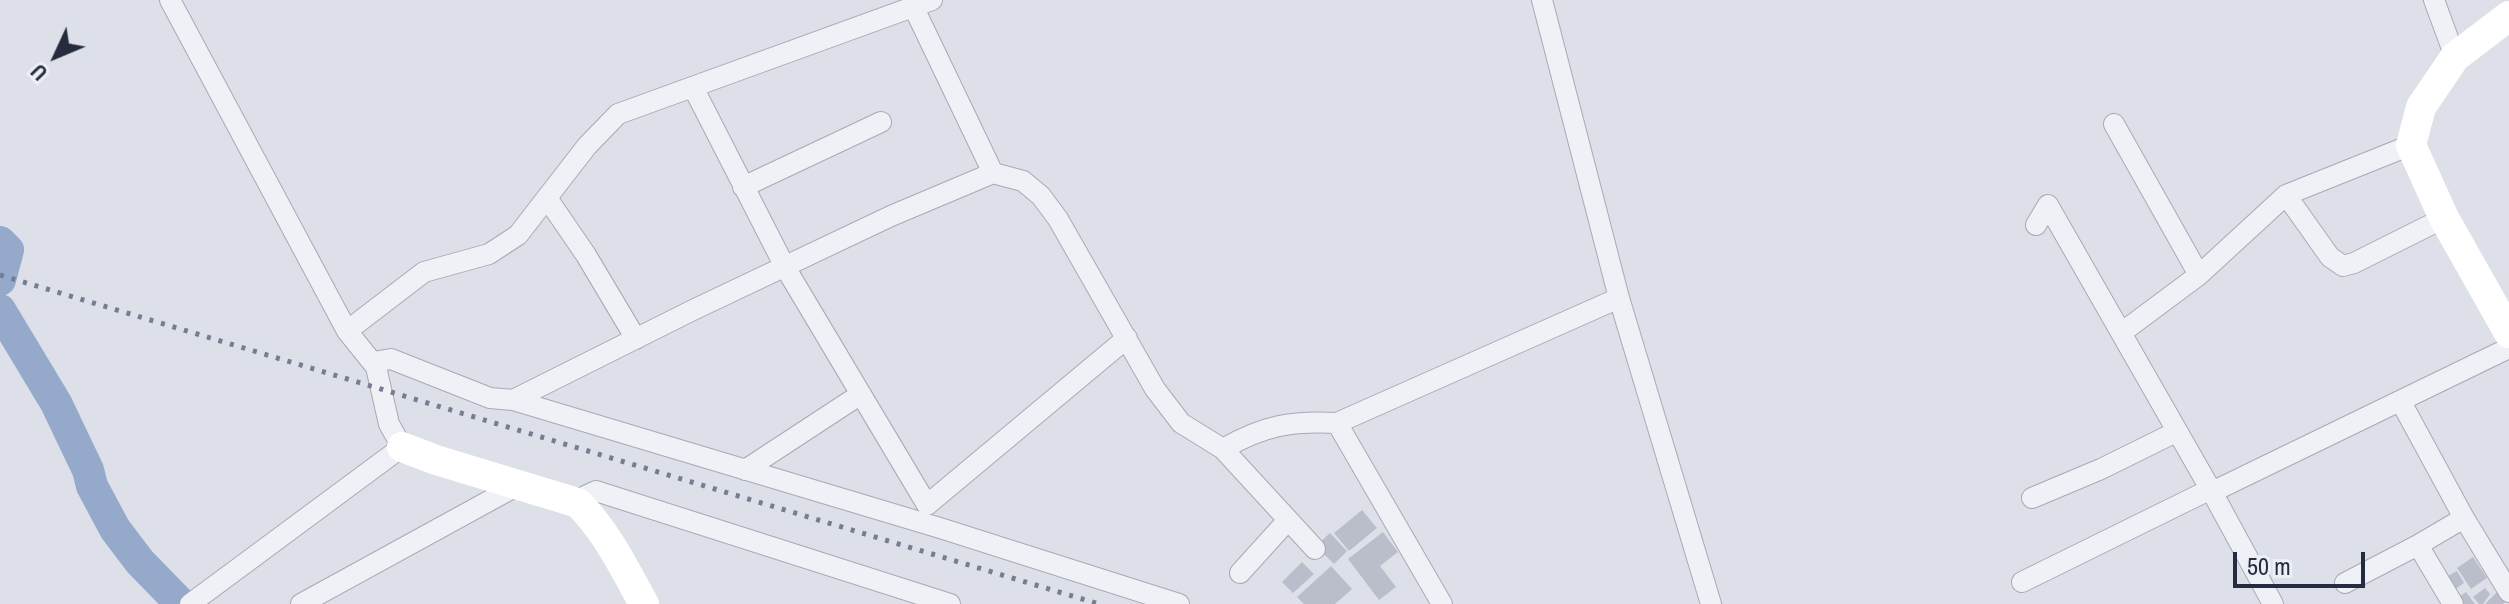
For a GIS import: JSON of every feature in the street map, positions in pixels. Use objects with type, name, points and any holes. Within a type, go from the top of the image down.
[{"type":"street","points":[[170,0],[347,331],[373,362],[389,424],[402,447],[578,503],[595,519],[609,540],[644,604]]},
{"type":"street","points":[[1542,0],[1619,298],[1711,604]]},
{"type":"street","points":[[2434,0],[2455,57]]},
{"type":"street","points":[[347,331],[424,272],[489,254],[518,235],[587,146],[618,114],[694,89],[922,3],[993,173]]},
{"type":"street","points":[[2509,16],[2455,57],[2421,107],[2411,145],[2444,218],[2509,333]]},
{"type":"street","points":[[694,89],[785,267],[940,528]]},
{"type":"street","points":[[743,187],[881,122]]},
{"type":"street","points":[[2114,124],[2199,275]]},
{"type":"street","points":[[2121,333],[2199,275],[2286,195],[2411,145]]},
{"type":"street","points":[[513,400],[891,216],[993,173],[1023,181],[1041,196],[1058,219],[1155,389],[1181,423],[1223,449],[1315,549]]},
{"type":"street","points":[[2286,195],[2330,257],[2343,266],[2444,218]]},
{"type":"street","points":[[547,198],[586,255],[636,339]]},
{"type":"street","points":[[2036,225],[2048,205],[2212,490],[2273,604]]},
{"type":"street","points":[[1223,449],[1247,435],[1277,425],[1337,423],[1619,298]]},
{"type":"street","points":[[927,505],[1127,338]]},
{"type":"street","points":[[2022,582],[2509,348]]},
{"type":"street","points":[[373,362],[391,359],[490,398],[513,400],[940,528],[1179,604]]},
{"type":"street","points":[[745,470],[861,394]]},
{"type":"street","points":[[2401,402],[2464,518],[2509,592]]},
{"type":"street","points":[[1337,423],[1442,604]]},
{"type":"street","points":[[2032,498],[2176,432]]},
{"type":"street","points":[[190,604],[402,447]]},
{"type":"street","points":[[301,604],[520,484]]},
{"type":"street","points":[[578,503],[596,491],[950,604]]},
{"type":"street","points":[[2345,583],[2464,518]]},
{"type":"street","points":[[1240,573],[1288,520]]},
{"type":"street","points":[[2418,545],[2453,604]]},
{"type":"building","points":[[1362,510],[1377,528],[1349,551],[1334,533]]},
{"type":"building","points":[[1383,532],[1398,552],[1380,566],[1396,587],[1379,600],[1348,559]]},
{"type":"building","points":[[1330,533],[1347,551],[1334,564],[1316,546]]},
{"type":"building","points":[[2473,557],[2487,578],[2471,589],[2457,568]]},
{"type":"building","points":[[1302,562],[1314,574],[1293,593],[1282,582]]},
{"type":"building","points":[[1331,566],[1352,589],[1335,604],[1304,604],[1297,597]]},
{"type":"building","points":[[2457,571],[2464,583],[2454,590],[2446,577]]},
{"type":"building","points":[[2485,588],[2490,594],[2483,604],[2479,604],[2473,597]]},
{"type":"building","points":[[2466,592],[2475,604],[2460,604],[2456,599]]},
{"type":"building","points":[[2497,592],[2506,601],[2503,604],[2485,604]]},
{"type":"waterway","points":[[0,242],[8,250],[0,280]]},
{"type":"waterway","points":[[0,310],[56,403],[88,470],[92,486],[115,529],[140,562],[181,604]]},
{"type":"railway","points":[[0,275],[1099,604]]}]
